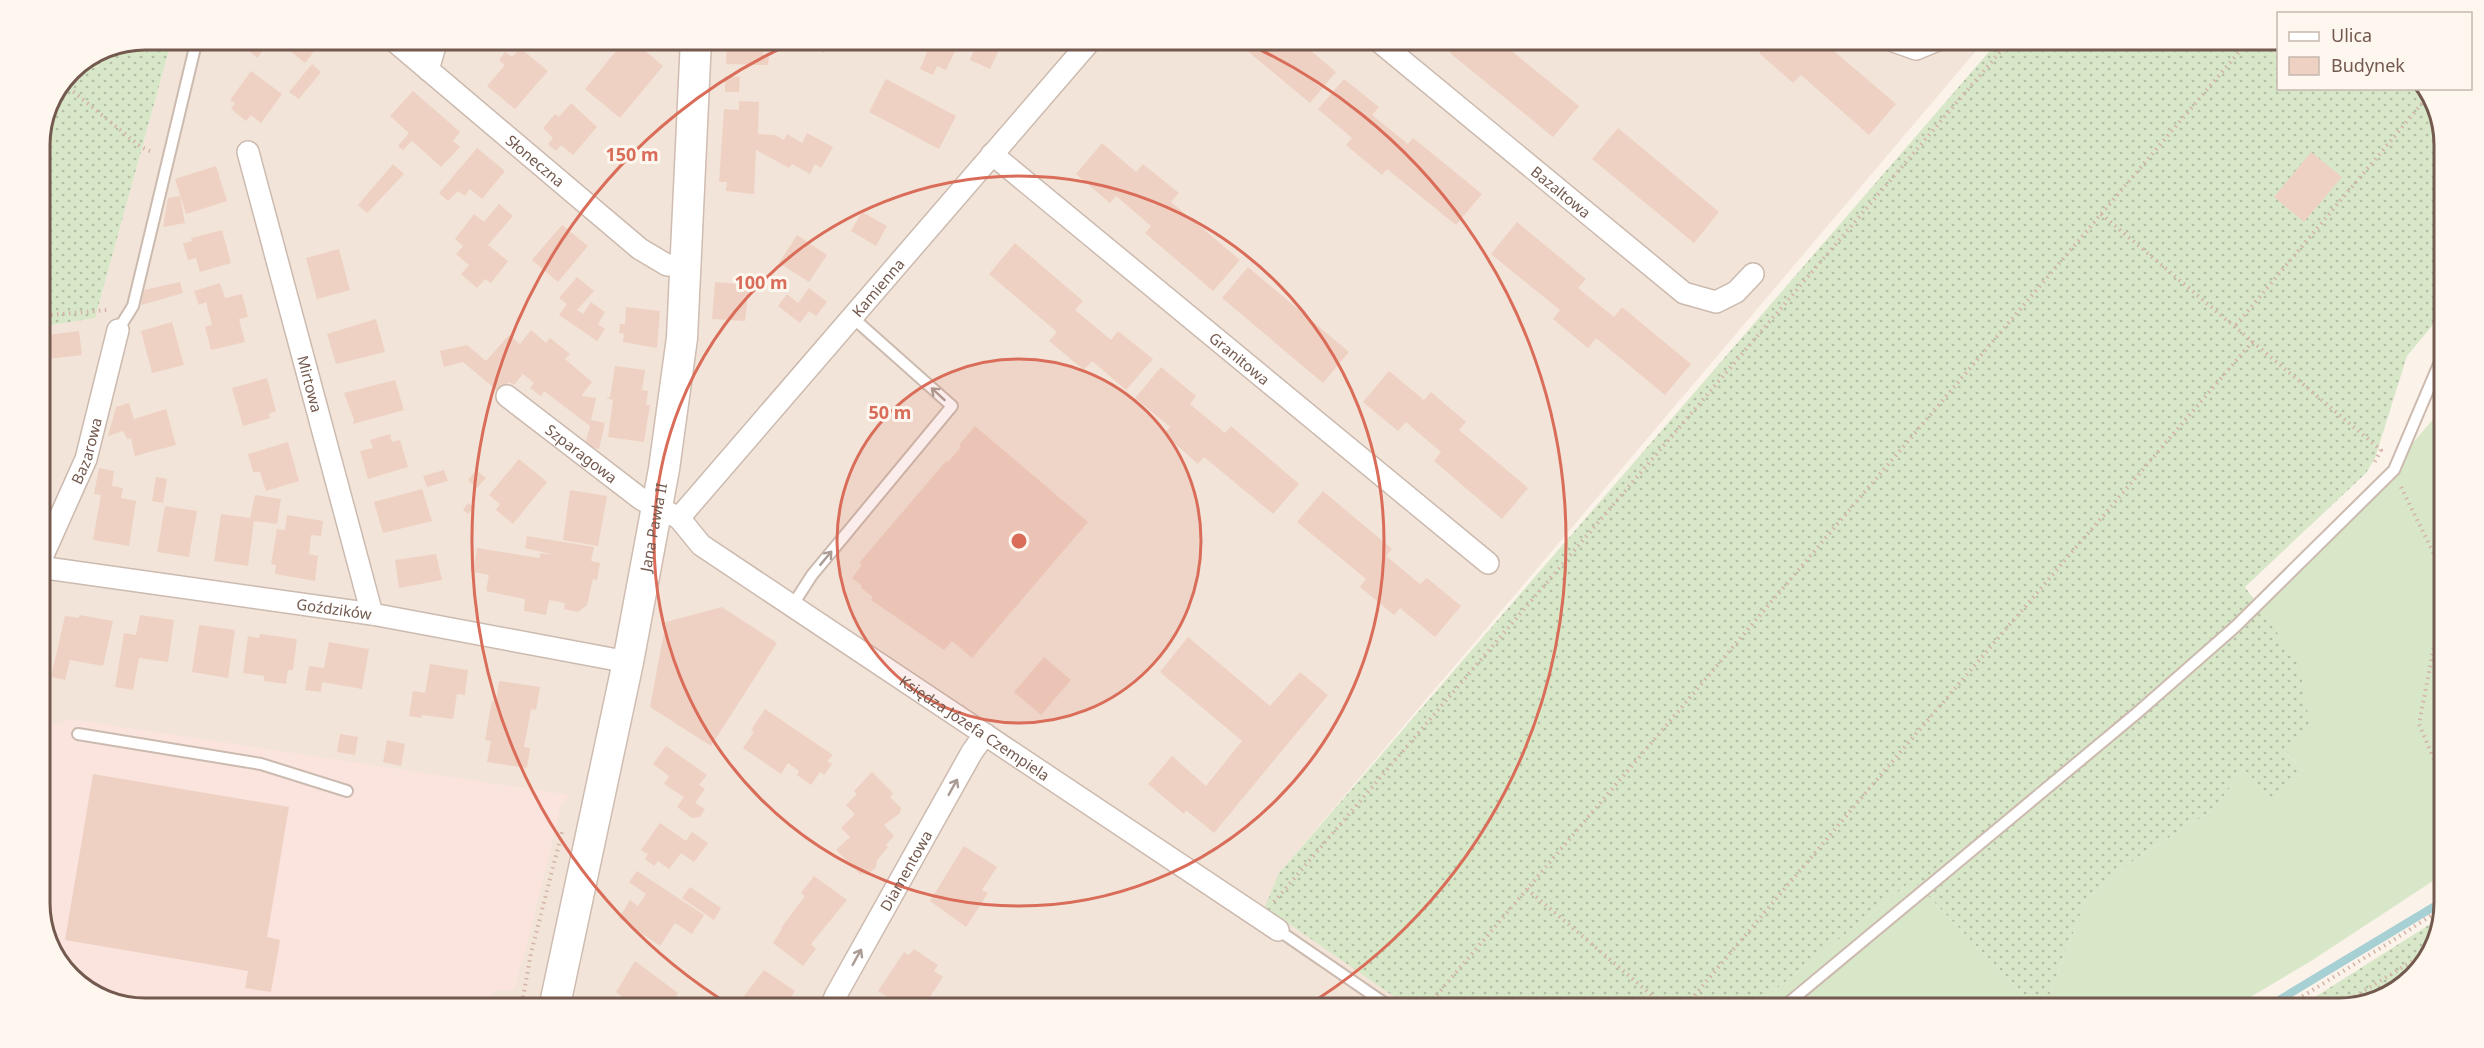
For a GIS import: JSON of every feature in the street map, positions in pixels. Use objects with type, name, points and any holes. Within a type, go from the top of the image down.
[{"type":"street","name":"Słoneczna","points":[[405,50],[640,249],[668,265],[685,265]]},
{"type":"street","points":[[428,70],[434,50]]},
{"type":"street","name":"Jana Pawła II","points":[[556,998],[628,662],[668,513],[682,338],[695,50]]},
{"type":"street","name":"Kamienna","points":[[668,513],[852,317],[1082,50]]},
{"type":"street","name":"Bazaltowa","points":[[1389,50],[1684,293],[1716,302],[1736,292],[1753,274]]},
{"type":"street","name":"Mirtowa","points":[[248,152],[372,614]]},
{"type":"street","name":"Granitowa","points":[[992,154],[1488,563]]},
{"type":"street","name":"Bazarowa","points":[[50,541],[86,459],[113,323]]},
{"type":"street","name":"Szparagowa","points":[[507,396],[641,499],[668,513]]},
{"type":"street","name":"Księdza Józefa Czempiela","points":[[668,513],[701,545],[1269,924]]},
{"type":"street","name":"Goździków","points":[[50,568],[372,614],[628,662]]},
{"type":"street","name":"Diamentowa","points":[[835,998],[899,881],[985,734]]},
{"type":"lane","points":[[113,323],[133,306],[195,50]]},
{"type":"lane","points":[[792,606],[812,575],[952,406],[852,317]]},
{"type":"lane","points":[[1794,998],[2137,713],[2235,627],[2394,470],[2434,376]]},
{"type":"lane","points":[[78,734],[261,764],[346,791]]},
{"type":"lane","points":[[1269,924],[1377,998]]},
{"type":"path","points":[[1269,924],[1343,818],[1516,620],[2002,50]]},
{"type":"path","points":[[1434,998],[2241,50]]},
{"type":"path","points":[[69,88],[141,147],[170,159]]},
{"type":"path","points":[[2236,325],[2424,101]]},
{"type":"path","points":[[2101,214],[2236,325],[2381,450],[2372,466]]},
{"type":"path","points":[[50,315],[107,310],[113,323]]},
{"type":"path","points":[[1692,998],[2253,341]]},
{"type":"path","points":[[2394,470],[2434,553]]},
{"type":"path","points":[[2434,646],[2419,724],[2434,759]]},
{"type":"path","points":[[523,998],[531,953],[557,847]]},
{"type":"path","points":[[1527,889],[1655,998]]},
{"type":"path","points":[[2300,998],[2433,914]]},
{"type":"path","points":[[2352,998],[2417,959]]},
{"type":"shaded area","points":[[169,50],[1977,50],[1279,873],[1401,998],[144,998],[126,997],[97,986],[82,975],[65,956],[51,922],[50,910],[50,325],[95,318]]},
{"type":"shaded area","points":[[70,719],[570,795],[561,805],[514,990],[497,990],[489,998],[144,998],[126,997],[97,986],[82,975],[65,956],[51,922],[50,728]]},
{"type":"green space","points":[[169,50],[95,318],[50,325],[50,138],[53,120],[59,102],[69,87],[97,62],[126,51]]},
{"type":"green space","points":[[1990,50],[2277,50],[2277,90],[2417,90],[2419,92],[2433,126],[2434,138],[2434,323],[2407,356],[2375,458],[2366,473],[2245,587],[2299,664],[2310,726],[2287,754],[2304,771],[2272,800],[2244,769],[2213,810],[2138,857],[2086,899],[2048,998],[2026,998],[1913,880],[1765,998],[1396,998],[1265,907],[1279,873]]},
{"type":"green space","points":[[2434,418],[2434,880],[2311,961],[2249,998],[2048,998],[2086,899],[2138,857],[2213,810],[2244,769],[2304,771],[2287,754],[2255,601],[2359,505]]},
{"type":"green space","points":[[1913,880],[2026,998],[1765,998]]},
{"type":"green space","points":[[2433,922],[2422,951],[2407,971],[2392,983],[2382,989],[2352,998],[2313,998]]},
{"type":"building","points":[[248,50],[263,50],[257,58]]},
{"type":"building","points":[[289,50],[315,50],[305,63]]},
{"type":"building","points":[[518,50],[522,50],[548,71],[515,109],[487,86],[505,65],[499,60],[505,52],[512,57]]},
{"type":"building","points":[[617,50],[644,50],[663,66],[620,118],[585,89]]},
{"type":"building","points":[[727,50],[763,50],[763,55],[769,55],[768,65],[726,64]]},
{"type":"building","points":[[923,50],[956,50],[946,70],[937,66],[933,75],[920,69],[927,52]]},
{"type":"building","points":[[974,50],[999,50],[990,69],[970,60]]},
{"type":"building","points":[[1246,50],[1310,50],[1336,72],[1310,103]]},
{"type":"building","points":[[1453,50],[1510,50],[1579,106],[1553,137],[1450,53]]},
{"type":"building","points":[[1762,50],[1819,50],[1821,52],[1833,50],[1896,104],[1869,135],[1801,75],[1793,83],[1759,53]]},
{"type":"building","points":[[312,64],[321,72],[299,99],[289,92]]},
{"type":"building","points":[[251,71],[282,94],[261,123],[251,115],[246,121],[231,109],[235,103],[230,100]]},
{"type":"building","points":[[725,76],[740,77],[739,92],[725,92]]},
{"type":"building","points":[[886,79],[956,116],[939,149],[869,112]]},
{"type":"building","points":[[1344,79],[1379,107],[1372,115],[1408,144],[1413,138],[1482,194],[1456,225],[1387,169],[1382,175],[1346,145],[1352,138],[1318,109]]},
{"type":"building","points":[[413,91],[460,132],[453,141],[460,147],[441,167],[412,141],[403,150],[398,146],[409,133],[390,116]]},
{"type":"building","points":[[739,101],[759,102],[758,134],[775,135],[784,140],[787,134],[802,143],[807,133],[833,147],[821,168],[815,164],[810,174],[792,164],[789,168],[756,150],[754,194],[726,191],[727,182],[719,182],[724,109],[739,110]]},
{"type":"building","points":[[571,103],[597,127],[573,155],[561,145],[556,151],[548,144],[553,138],[543,128],[555,114],[559,117]]},
{"type":"building","points":[[1618,128],[1719,212],[1694,243],[1592,159]]},
{"type":"building","points":[[1102,143],[1136,172],[1143,164],[1179,193],[1171,202],[1240,260],[1213,291],[1145,233],[1151,226],[1116,196],[1110,203],[1076,174]]},
{"type":"building","points":[[477,148],[505,171],[482,199],[470,189],[465,196],[458,191],[448,201],[439,193]]},
{"type":"building","points":[[2311,152],[2342,177],[2304,222],[2274,197]]},
{"type":"building","points":[[393,164],[404,174],[367,213],[358,205]]},
{"type":"building","points":[[216,166],[227,201],[186,214],[175,179]]},
{"type":"building","points":[[180,196],[185,223],[163,227],[168,198]]},
{"type":"building","points":[[499,204],[513,216],[488,245],[508,261],[491,283],[485,279],[477,288],[461,274],[469,265],[456,254],[463,246],[455,239],[474,214],[484,222]]},
{"type":"building","points":[[862,212],[887,226],[876,246],[851,231]]},
{"type":"building","points":[[1517,222],[1586,279],[1578,288],[1614,317],[1622,307],[1691,364],[1665,395],[1596,338],[1588,348],[1553,319],[1560,310],[1491,254]]},
{"type":"building","points":[[562,225],[588,246],[558,282],[532,260]]},
{"type":"building","points":[[222,230],[231,263],[200,272],[196,258],[188,260],[183,243],[192,241],[191,238]]},
{"type":"building","points":[[797,235],[827,255],[809,282],[779,263]]},
{"type":"building","points":[[1015,243],[1083,301],[1075,310],[1111,340],[1118,331],[1153,359],[1126,390],[1092,361],[1084,370],[1049,341],[1057,332],[989,274]]},
{"type":"building","points":[[339,249],[350,290],[317,299],[306,258]]},
{"type":"building","points":[[1248,267],[1349,352],[1323,383],[1222,298]]},
{"type":"building","points":[[577,277],[594,291],[577,310],[583,314],[591,302],[605,312],[598,324],[605,329],[597,341],[559,315],[567,304],[559,298]]},
{"type":"building","points":[[180,282],[183,293],[141,305],[144,290]]},
{"type":"building","points":[[715,282],[749,285],[745,321],[712,319]]},
{"type":"building","points":[[220,283],[225,298],[242,294],[248,317],[239,319],[245,342],[211,350],[205,327],[212,325],[206,302],[199,305],[194,291]]},
{"type":"building","points":[[809,288],[827,302],[816,316],[809,311],[800,323],[778,306],[787,294],[798,303]]},
{"type":"building","points":[[626,307],[660,311],[657,348],[623,342],[624,334],[619,333],[620,324],[625,324]]},
{"type":"building","points":[[376,319],[385,352],[336,364],[327,334]]},
{"type":"building","points":[[172,322],[184,365],[152,373],[141,331]]},
{"type":"building","points":[[531,330],[546,343],[550,338],[570,354],[565,359],[592,382],[581,396],[596,398],[591,420],[605,423],[599,449],[585,445],[590,426],[544,391],[541,396],[530,388],[534,383],[523,374],[514,385],[509,382],[500,393],[463,362],[444,367],[440,351],[467,345],[486,361],[509,335],[520,344]]},
{"type":"building","points":[[79,331],[82,355],[50,359],[50,335]]},
{"type":"building","points":[[615,366],[645,370],[642,390],[648,391],[646,405],[650,405],[644,442],[608,437],[613,400],[606,398],[610,397]]},
{"type":"building","points":[[1161,367],[1196,396],[1190,404],[1225,433],[1231,426],[1299,484],[1273,514],[1204,457],[1198,464],[1164,434],[1170,427],[1135,398]]},
{"type":"building","points":[[1389,371],[1424,400],[1431,392],[1466,422],[1459,430],[1528,488],[1502,519],[1434,461],[1441,452],[1406,422],[1398,431],[1363,402]]},
{"type":"building","points":[[267,378],[276,411],[269,414],[270,418],[243,426],[232,388]]},
{"type":"building","points":[[395,380],[404,410],[353,424],[354,420],[344,393]]},
{"type":"building","points":[[129,403],[134,419],[166,409],[176,445],[135,456],[131,438],[127,439],[123,431],[108,436],[116,407]]},
{"type":"building","points":[[975,426],[1088,522],[972,658],[952,641],[944,650],[871,600],[873,597],[852,578],[862,565],[859,563],[946,461],[948,462],[961,447],[959,445]]},
{"type":"building","points":[[390,434],[392,442],[400,440],[408,467],[368,479],[360,451],[373,448],[370,440]]},
{"type":"building","points":[[288,442],[299,481],[266,491],[260,472],[253,472],[248,454]]},
{"type":"building","points":[[519,459],[547,482],[513,524],[496,510],[500,504],[489,495]]},
{"type":"building","points":[[99,468],[114,471],[112,486],[123,488],[121,498],[136,501],[129,546],[93,540],[101,495],[94,494]]},
{"type":"building","points":[[444,470],[448,481],[427,487],[423,476]]},
{"type":"building","points":[[476,470],[486,478],[477,488],[468,480]]},
{"type":"building","points":[[156,477],[167,479],[163,503],[152,501]]},
{"type":"building","points":[[422,489],[432,521],[383,533],[374,502]]},
{"type":"building","points":[[570,490],[607,496],[598,546],[563,540]]},
{"type":"building","points":[[1323,491],[1392,549],[1386,556],[1420,584],[1427,578],[1461,606],[1435,637],[1400,608],[1394,615],[1360,587],[1366,579],[1297,522]]},
{"type":"building","points":[[255,495],[281,499],[277,524],[254,521],[248,566],[214,561],[221,514],[250,518]]},
{"type":"building","points":[[468,503],[474,507],[468,514],[463,510]]},
{"type":"building","points":[[165,506],[197,511],[189,557],[157,552]]},
{"type":"building","points":[[287,515],[323,521],[321,536],[311,535],[309,554],[318,556],[315,581],[275,574],[276,565],[271,564],[277,529],[285,530]]},
{"type":"building","points":[[527,536],[594,547],[591,561],[600,563],[597,580],[593,579],[587,605],[578,612],[564,609],[565,603],[549,600],[546,615],[524,611],[525,599],[486,591],[489,575],[473,572],[477,548],[540,558],[540,553],[555,555],[525,548]]},
{"type":"building","points":[[436,554],[442,580],[399,588],[395,560]]},
{"type":"building","points":[[722,607],[777,643],[711,746],[650,707],[666,622]]},
{"type":"building","points":[[79,615],[113,621],[103,666],[70,660],[65,680],[51,677],[65,616],[79,618]]},
{"type":"building","points":[[140,615],[174,620],[168,662],[139,658],[133,690],[115,687],[124,633],[136,635]]},
{"type":"building","points":[[199,625],[235,630],[228,678],[192,672]]},
{"type":"building","points":[[260,634],[297,639],[293,670],[288,670],[286,684],[264,681],[264,676],[243,673],[248,636],[259,638]]},
{"type":"building","points":[[1188,637],[1270,706],[1300,672],[1328,695],[1214,833],[1186,810],[1184,814],[1148,784],[1172,756],[1206,786],[1242,741],[1160,672]]},
{"type":"building","points":[[329,642],[369,649],[362,689],[322,682],[321,692],[305,690],[309,666],[324,668]]},
{"type":"building","points":[[1044,657],[1071,680],[1041,715],[1014,692]]},
{"type":"building","points":[[430,664],[468,670],[465,695],[457,694],[453,719],[422,715],[421,718],[409,716],[413,691],[425,693]]},
{"type":"building","points":[[499,681],[540,687],[536,710],[531,709],[524,747],[530,748],[527,768],[487,762],[491,741],[485,740],[492,701],[496,702]]},
{"type":"building","points":[[765,709],[833,755],[827,761],[832,764],[824,775],[820,772],[811,785],[797,775],[799,771],[788,763],[781,774],[743,748],[754,732],[751,730]]},
{"type":"building","points":[[340,734],[358,737],[355,755],[337,752]]},
{"type":"building","points":[[387,740],[405,744],[401,766],[383,762]]},
{"type":"building","points":[[666,746],[707,775],[699,785],[705,789],[695,803],[705,809],[700,817],[692,818],[677,807],[684,797],[664,784],[669,776],[653,764]]},
{"type":"building","points":[[872,772],[893,793],[890,797],[901,808],[900,813],[884,825],[894,836],[877,860],[876,867],[869,873],[860,874],[836,850],[850,837],[841,828],[855,814],[846,805],[857,794],[854,791]]},
{"type":"building","points":[[93,774],[289,807],[267,937],[280,940],[271,992],[245,988],[248,971],[65,940]]},
{"type":"building","points":[[660,823],[686,841],[692,832],[708,843],[694,862],[681,853],[669,869],[658,861],[654,866],[645,859],[648,854],[641,850]]},
{"type":"building","points":[[964,846],[997,867],[982,890],[988,893],[966,927],[930,901]]},
{"type":"building","points":[[637,871],[704,915],[692,934],[675,923],[660,946],[619,918],[630,900],[638,906],[646,894],[629,882]]},
{"type":"building","points":[[814,876],[847,900],[811,944],[816,949],[803,966],[773,943],[781,928],[805,896],[801,893]]},
{"type":"building","points":[[690,887],[721,908],[714,920],[682,898]]},
{"type":"building","points":[[914,949],[938,965],[934,971],[943,977],[929,998],[889,998],[878,991],[904,952],[909,955]]},
{"type":"building","points":[[635,961],[678,993],[675,998],[624,998],[616,992]]},
{"type":"building","points":[[764,970],[795,991],[791,997],[793,998],[742,998]]},
{"type":"waterway","points":[[2282,998],[2434,907]]}]
